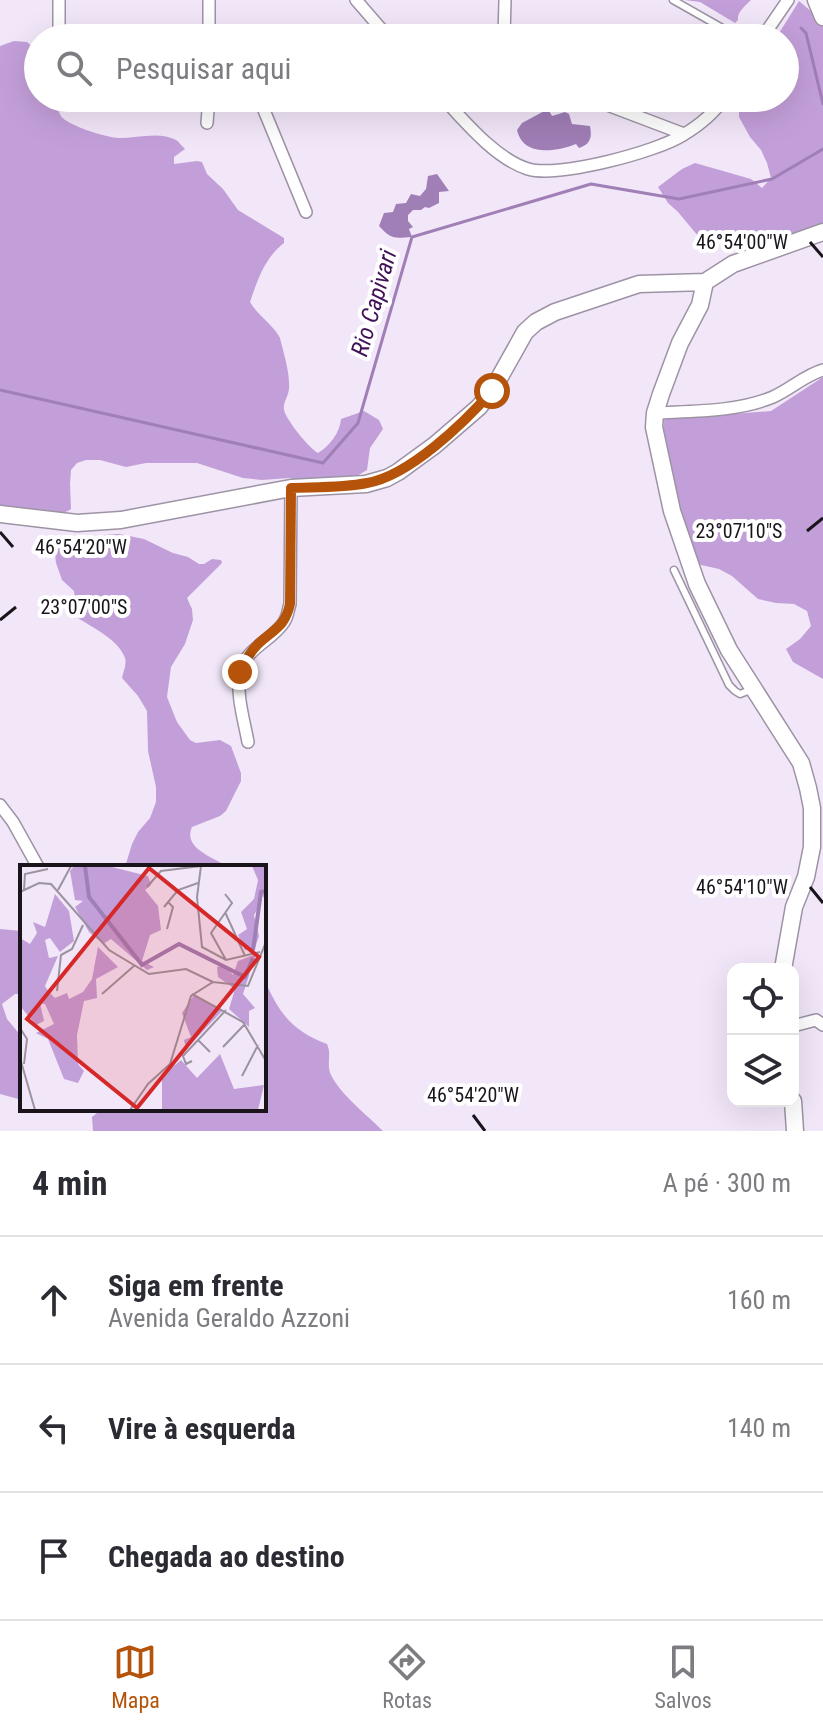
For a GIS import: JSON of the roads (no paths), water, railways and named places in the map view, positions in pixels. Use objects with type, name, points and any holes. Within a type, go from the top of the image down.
[{"type":"street","points":[[59,0],[59,24]]},
{"type":"street","points":[[209,0],[209,24]]},
{"type":"street","points":[[356,0],[377,24]]},
{"type":"street","points":[[504,24],[505,0]]},
{"type":"street","points":[[772,24],[788,0]]},
{"type":"street","points":[[816,0],[823,17]]},
{"type":"street","points":[[207,123],[208,112]]},
{"type":"street","points":[[265,112],[306,212]]},
{"type":"street","points":[[457,112],[501,155],[527,169],[545,172],[568,170],[665,144],[684,134],[712,112]]},
{"type":"street","points":[[626,112],[684,134]]},
{"type":"street","points":[[0,514],[98,523],[291,488],[366,484],[387,478],[435,445],[479,407],[492,391],[525,332],[545,317],[639,284],[705,282],[739,261],[823,232]]},
{"type":"street","points":[[705,282],[700,305],[680,343],[655,413],[654,427],[672,511],[712,618],[801,763],[812,808],[809,863],[794,907],[784,963]]},
{"type":"street","points":[[655,413],[740,406],[774,396],[823,370]]},
{"type":"street","points":[[248,742],[239,691],[240,672],[258,644],[282,625],[287,615],[290,604],[291,488]]},
{"type":"street","points":[[0,805],[37,865]]},
{"type":"street","points":[[799,1024],[816,1020],[823,1025]]},
{"type":"street","points":[[793,1107],[795,1131]]},
{"type":"lane","points":[[673,0],[715,24]]},
{"type":"lane","points":[[674,570],[729,685],[740,694],[753,689]]},
{"type":"waterway","name":"Rio Capivari","points":[[801,28],[806,33],[823,104]]},
{"type":"waterway","name":"Rio Capivari","points":[[0,390],[323,463],[358,423],[412,237],[591,184],[679,199],[772,179],[823,149]]}]
